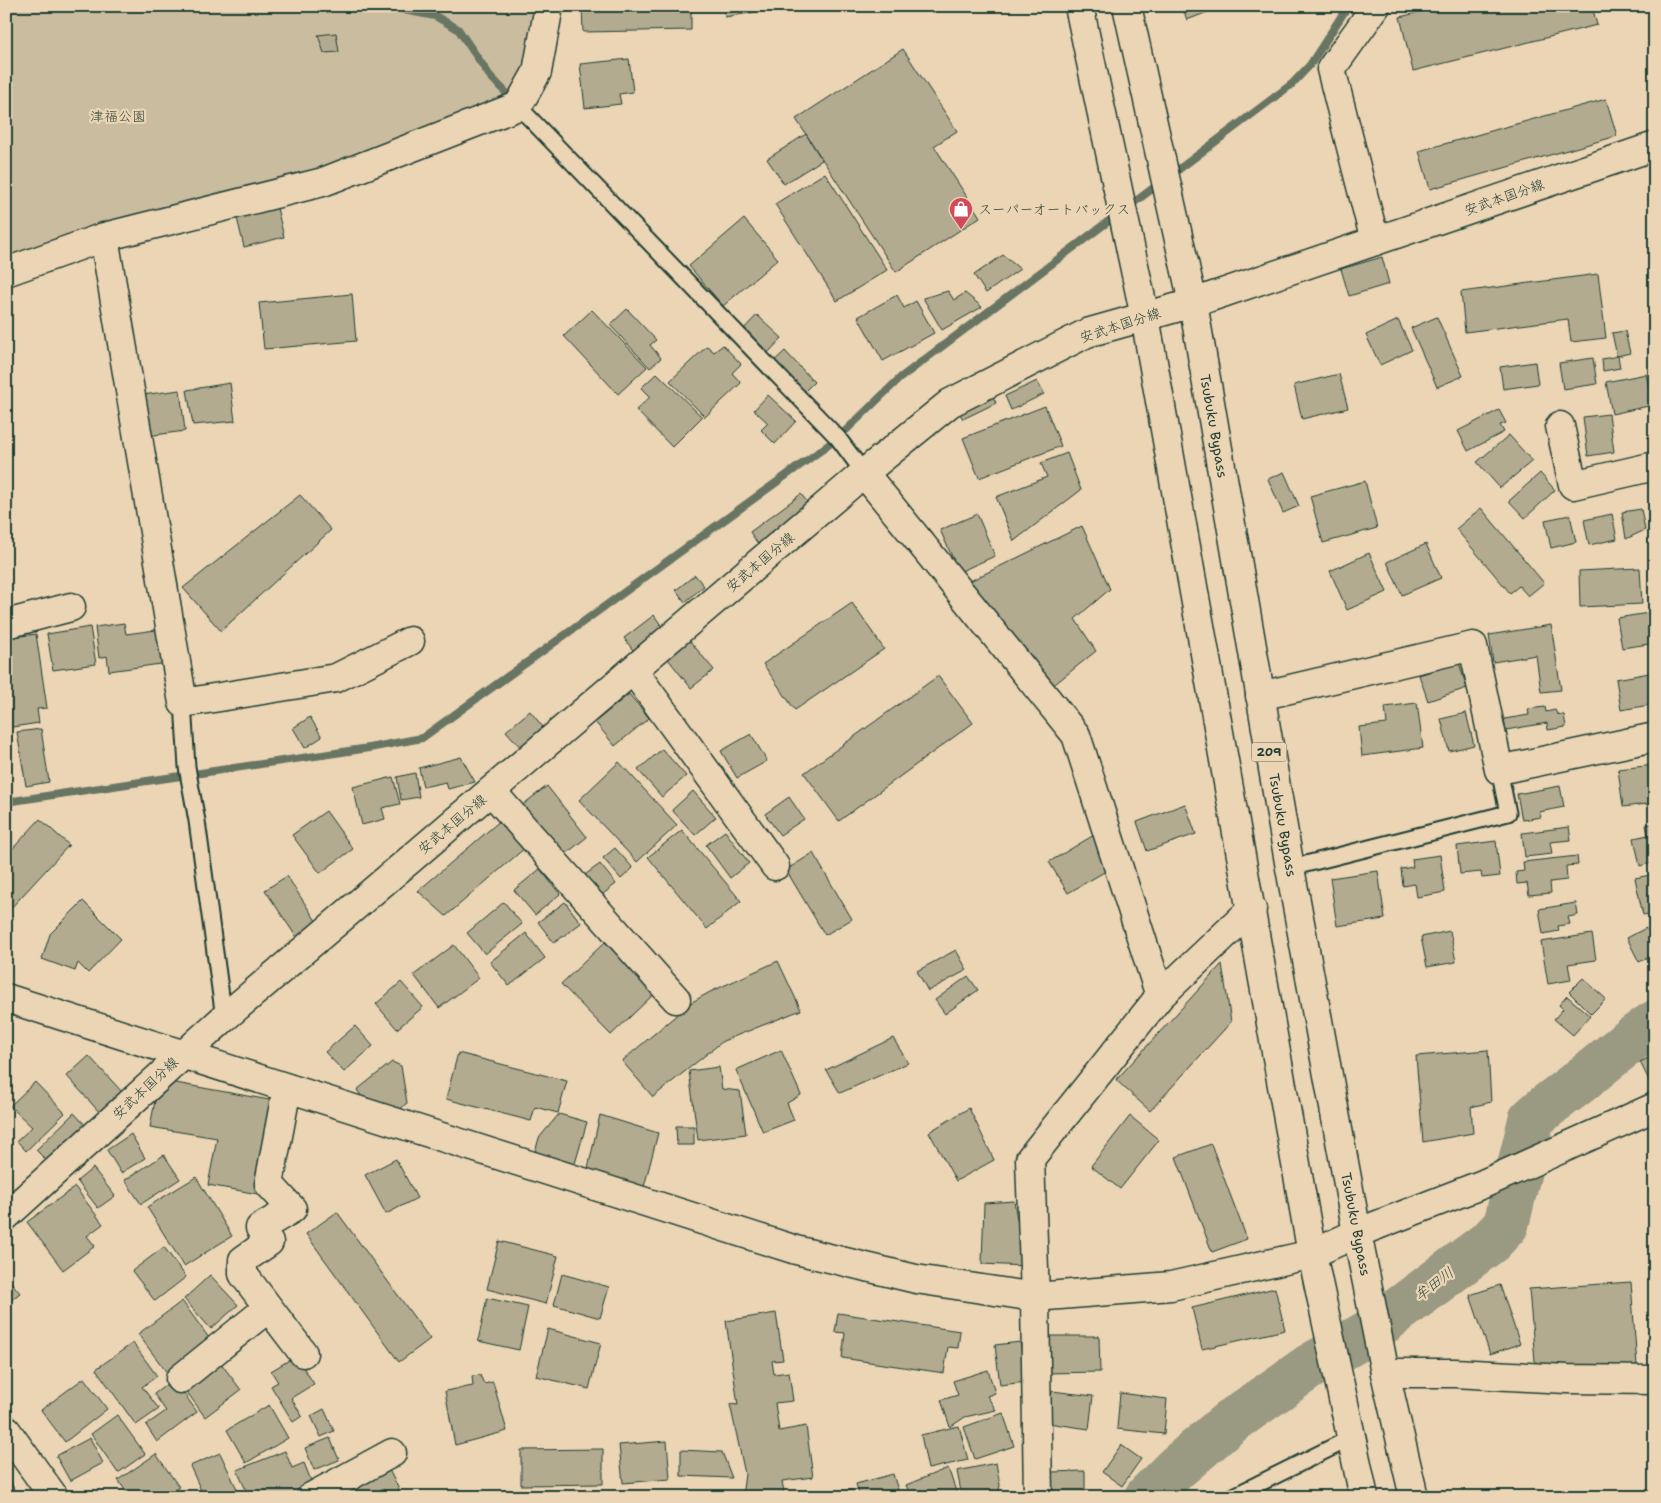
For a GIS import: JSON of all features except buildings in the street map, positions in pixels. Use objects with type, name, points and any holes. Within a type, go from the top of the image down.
[{"type":"main road","points":[[6,272],[104,237],[323,182],[518,106],[537,72],[549,6]]},
{"type":"main road","points":[[1079,6],[1145,316],[1312,1254],[1364,1497]]},
{"type":"main road","name":"Tsubuku Bypass","points":[[1127,6],[1193,303],[1290,868],[1357,1233],[1385,1373],[1414,1497]]},
{"type":"main road","points":[[1375,241],[1331,70],[1376,6]]},
{"type":"main road","name":"安武本国分線","points":[[6,1216],[182,1054],[864,473],[950,402],[1087,333],[1193,303],[1655,146]]},
{"type":"main road","points":[[104,237],[183,704],[336,678],[410,641]]},
{"type":"main road","points":[[1560,426],[1573,485],[1655,466]]},
{"type":"main road","points":[[864,473],[1076,735],[1160,996]]},
{"type":"main road","points":[[6,624],[71,607]]},
{"type":"main road","points":[[1260,696],[1473,646],[1498,770],[1655,737]]},
{"type":"main road","points":[[633,670],[775,866]]},
{"type":"main road","points":[[491,791],[676,999]]},
{"type":"main road","points":[[1038,1497],[1035,1297],[1030,1159],[1160,996],[1252,909]]},
{"type":"main road","points":[[6,998],[796,1250],[916,1279],[1035,1297],[1171,1286],[1312,1254],[1357,1233],[1483,1184],[1655,1108]]},
{"type":"main road","points":[[287,1088],[269,1184],[292,1209],[260,1228],[269,1242],[243,1260],[243,1274],[303,1353]]},
{"type":"main road","points":[[180,1378],[268,1308]]},
{"type":"main road","points":[[1385,1373],[1454,1373],[1567,1379],[1655,1380]]},
{"type":"main road","points":[[6,1430],[54,1497]]},
{"type":"main road","points":[[311,1497],[392,1453]]},
{"type":"lane","points":[[518,106],[838,438],[864,473]]},
{"type":"lane","points":[[183,704],[187,767],[198,821],[224,1018]]},
{"type":"lane","points":[[1290,868],[1508,813],[1498,770]]},
{"type":"lane","points":[[1232,1497],[1351,1438]]},
{"type":"green space","name":"津福公園","points":[[6,6],[542,6],[517,91],[325,170],[6,262]]},
{"type":"waterway","points":[[398,6],[404,10],[435,16],[458,29],[490,76],[515,102]]},
{"type":"waterway","points":[[1170,176],[1292,84],[1310,65],[1348,6]]},
{"type":"waterway","points":[[1128,207],[1160,183]]},
{"type":"waterway","points":[[6,802],[369,748],[422,738],[838,438],[900,378],[1118,214]]},
{"type":"waterway","name":"牟田川","points":[[1147,1497],[1176,1468],[1229,1423],[1309,1367],[1368,1333],[1491,1241],[1506,1225],[1531,1120],[1628,1042],[1655,1023]]},
{"type":"place","name":"スーパーオートバックス","points":[[961,230]]}]
